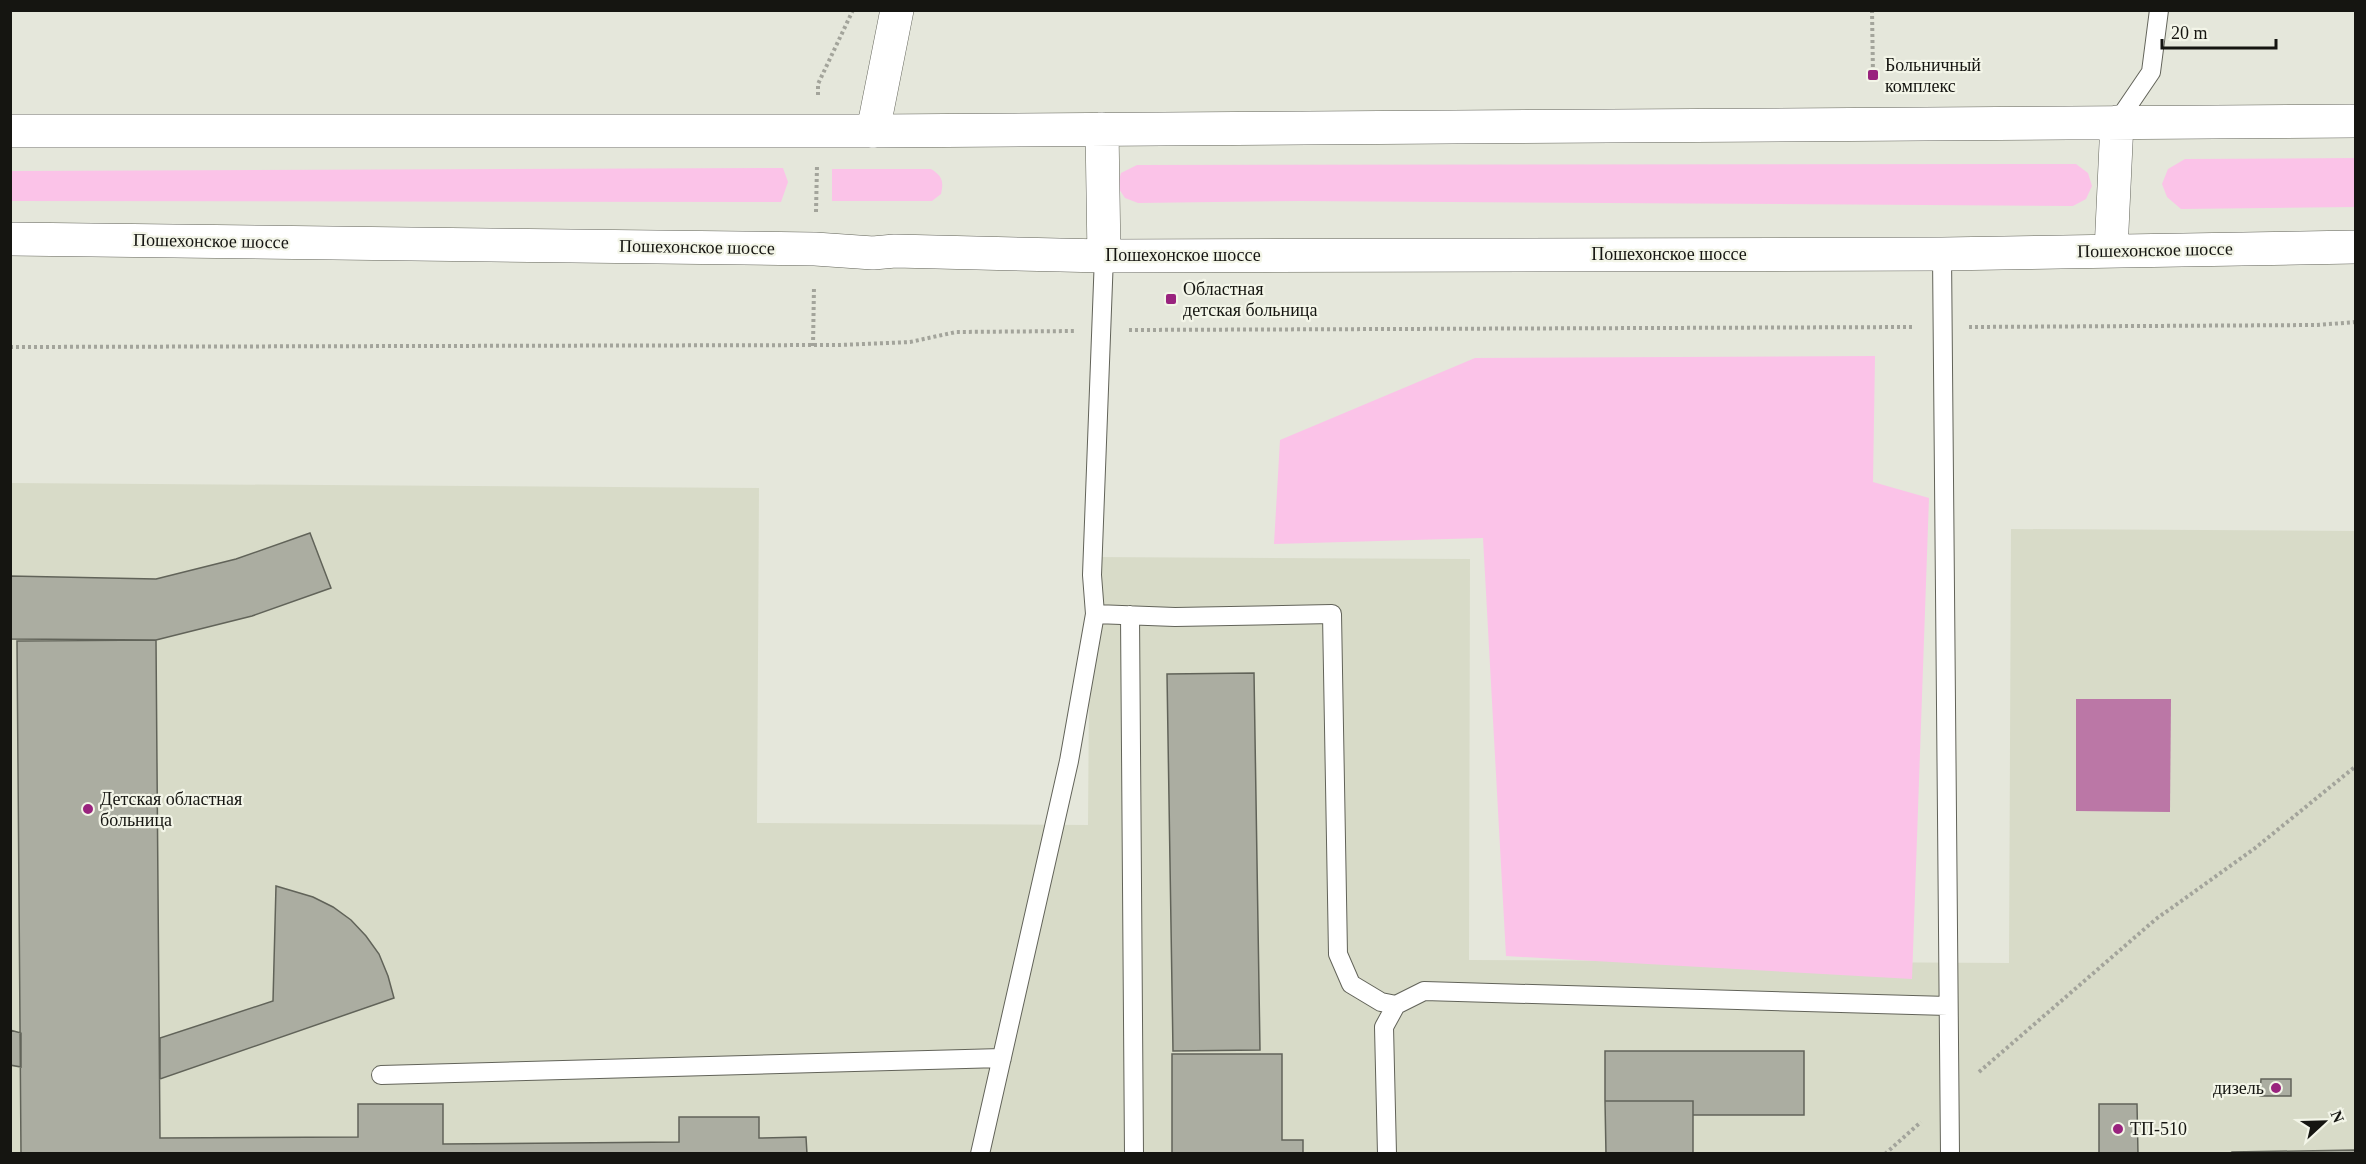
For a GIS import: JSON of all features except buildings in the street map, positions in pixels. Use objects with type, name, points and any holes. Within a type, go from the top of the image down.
[{"type":"main road","points":[[873,131],[897,10]]},
{"type":"main road","points":[[10,131],[873,131],[2355,121]]},
{"type":"main road","points":[[2111,251],[2117,122]]},
{"type":"main road","points":[[1101,129],[1104,256]]},
{"type":"main road","name":"Пошехонское шоссе","points":[[10,239],[815,249],[873,253],[895,251],[1104,256],[1942,254],[2355,247]]},
{"type":"lane","points":[[2117,122],[2151,72],[2159,10]]},
{"type":"lane","points":[[1942,254],[1950,1154]]},
{"type":"lane","points":[[980,1154],[1069,761],[1095,614],[1092,575],[1104,256]]},
{"type":"lane","points":[[1095,614],[1175,617],[1332,614],[1338,954],[1351,984],[1381,1002],[1396,1005]]},
{"type":"lane","points":[[1130,615],[1134,1154]]},
{"type":"lane","points":[[1387,1154],[1384,1027],[1396,1005],[1424,991],[1948,1006]]},
{"type":"lane","points":[[381,1075],[1002,1058]]},
{"type":"path","points":[[813,346],[818,84],[853,10]]},
{"type":"path","points":[[1872,10],[1873,75]]},
{"type":"path","points":[[10,347],[813,346],[910,342],[956,332],[2306,325],[2355,322]]},
{"type":"path","points":[[1885,1154],[2156,919],[2254,849],[2355,766]]},
{"type":"shaded area","points":[[2355,158],[2355,207],[2181,209],[2167,197],[2162,184],[2168,169],[2185,159]]},
{"type":"shaded area","points":[[2076,164],[2088,173],[2092,186],[2086,199],[2073,206],[1300,201],[1138,203],[1125,198],[1117,186],[1121,173],[1137,165]]},
{"type":"shaded area","points":[[783,168],[788,182],[781,202],[10,201],[11,171]]},
{"type":"shaded area","points":[[832,169],[931,169],[941,179],[941,194],[932,201],[832,201]]},
{"type":"shaded area","points":[[1875,356],[1873,482],[1929,498],[1912,979],[1506,956],[1483,538],[1274,544],[1280,440],[1475,358]]},
{"type":"shaded area","points":[[11,483],[759,488],[757,823],[1088,825],[1090,557],[1470,559],[1469,960],[2009,963],[2011,529],[2355,531],[2355,1153],[11,1154]]},
{"type":"shaded area","points":[[2076,699],[2171,699],[2170,812],[2076,811]]},
{"type":"place","name":"Больничный комплекс","points":[[1873,75]]},
{"type":"place","name":"Областная детская больница","points":[[1171,299]]},
{"type":"place","name":"Детская областная больница","points":[[88,809]]},
{"type":"place","name":"дизель","points":[[2276,1088]]},
{"type":"place","name":"ТП-510","points":[[2118,1129]]}]
